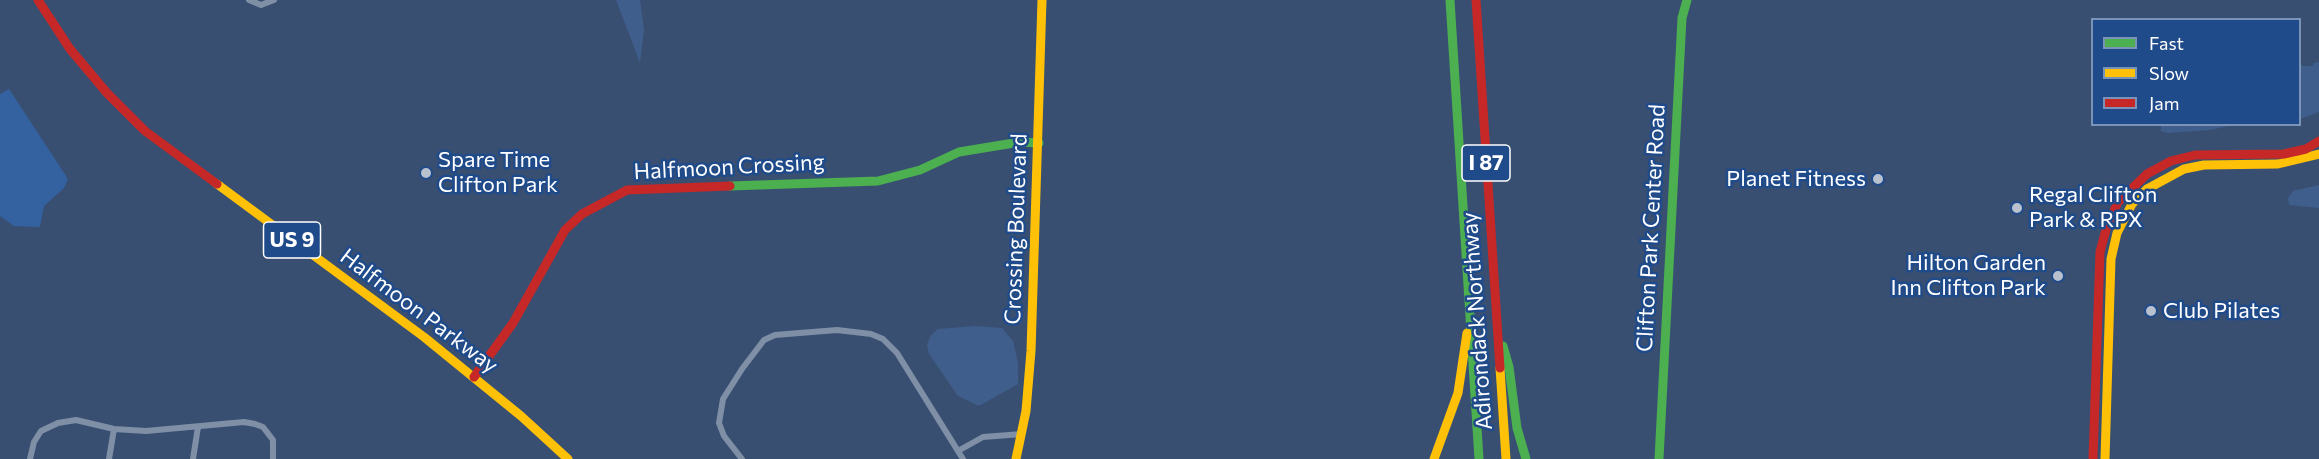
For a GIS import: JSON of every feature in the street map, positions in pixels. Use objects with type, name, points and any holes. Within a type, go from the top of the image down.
[{"type":"main road","name":"Halfmoon Parkway","points":[[38,0],[70,49],[107,93],[145,131],[424,336],[568,459]]},
{"type":"main road","name":"Crossing Boulevard","points":[[1016,459],[1022,434],[1030,351],[1039,143],[1042,0]]},
{"type":"main road","name":"Adirondack Northway","points":[[1450,0],[1479,459]]},
{"type":"main road","name":"Adirondack Northway","points":[[1476,0],[1506,459]]},
{"type":"main road","name":"Clifton Park Center Road","points":[[1659,459],[1682,18],[1687,0]]},
{"type":"main road","points":[[2093,459],[2100,252],[2107,226],[2118,202],[2147,174],[2171,161],[2195,155],[2284,154],[2306,149],[2319,141]]},
{"type":"main road","name":"Halfmoon Crossing","points":[[474,377],[490,359],[513,323],[565,230],[582,214],[612,196],[627,190],[878,181],[920,170],[959,153],[981,147],[1020,142],[1039,143]]},
{"type":"main road","points":[[2105,459],[2110,259],[2116,234],[2132,204],[2148,189],[2184,169],[2204,165],[2277,164],[2319,154]]},
{"type":"main road","points":[[1434,459],[1458,393],[1471,307]]},
{"type":"main road","points":[[1497,326],[1509,367],[1517,428],[1526,459]]},
{"type":"street","points":[[249,0],[261,5],[274,0]]},
{"type":"street","points":[[742,459],[724,436],[719,423],[723,399],[764,340],[775,335],[800,331],[837,330],[871,334],[883,339],[897,353],[963,459]]},
{"type":"street","points":[[30,459],[34,442],[41,431],[58,423],[76,420],[114,429],[146,431],[244,423],[263,427],[273,440],[273,459]]},
{"type":"street","points":[[194,459],[198,427]]},
{"type":"street","points":[[109,459],[114,429]]},
{"type":"street","points":[[958,451],[983,437],[1022,434]]},
{"type":"shaded area","points":[[616,0],[640,0],[644,30],[640,63]]},
{"type":"shaded area","points":[[2319,62],[2319,112],[2301,119],[2301,64],[2313,66],[2314,63]]},
{"type":"shaded area","points":[[9,89],[68,179],[64,188],[44,206],[40,227],[14,226],[0,216],[0,94]]},
{"type":"shaded area","points":[[2161,126],[2228,126],[2210,130],[2168,133],[2161,131]]},
{"type":"shaded area","points":[[2319,185],[2319,208],[2289,205],[2288,198],[2293,191]]},
{"type":"shaded area","points":[[975,326],[1002,328],[1013,341],[1018,363],[1018,384],[979,406],[958,396],[929,354],[927,344],[931,335],[938,329]]},
{"type":"traffic: fast","points":[[1450,0],[1479,459]]},
{"type":"traffic: fast","points":[[1659,459],[1682,18],[1687,0]]},
{"type":"traffic: fast","points":[[730,186],[878,181],[920,170],[959,152],[1020,142],[1039,143]]},
{"type":"traffic: fast","points":[[1503,346],[1509,367],[1517,428],[1526,459]]},
{"type":"traffic: slow","points":[[1016,459],[1026,411],[1031,351],[1042,0]]},
{"type":"traffic: slow","points":[[2105,459],[2111,259],[2117,233],[2132,204],[2147,189],[2184,169],[2204,165],[2278,164],[2319,154]]},
{"type":"traffic: slow","points":[[217,184],[424,337],[521,416],[568,459]]},
{"type":"traffic: slow","points":[[1434,459],[1458,393],[1467,333]]},
{"type":"traffic: slow","points":[[1500,368],[1506,459]]},
{"type":"traffic: jam","points":[[38,0],[70,49],[107,93],[145,131],[217,184]]},
{"type":"traffic: jam","points":[[1476,0],[1500,368]]},
{"type":"traffic: jam","points":[[2093,459],[2100,252],[2107,226],[2118,202],[2147,174],[2171,161],[2195,155],[2284,154],[2306,149],[2319,141]]},
{"type":"traffic: jam","points":[[474,377],[513,323],[565,230],[582,214],[627,190],[730,186]]},
{"type":"place","name":"Spare Time Clifton Park","points":[[426,173]]},
{"type":"place","name":"Planet Fitness","points":[[1878,179]]},
{"type":"place","name":"Regal Clifton Park & RPX","points":[[2017,208]]},
{"type":"place","name":"Hilton Garden Inn Clifton Park","points":[[2058,276]]},
{"type":"place","name":"Club Pilates","points":[[2151,311]]}]
